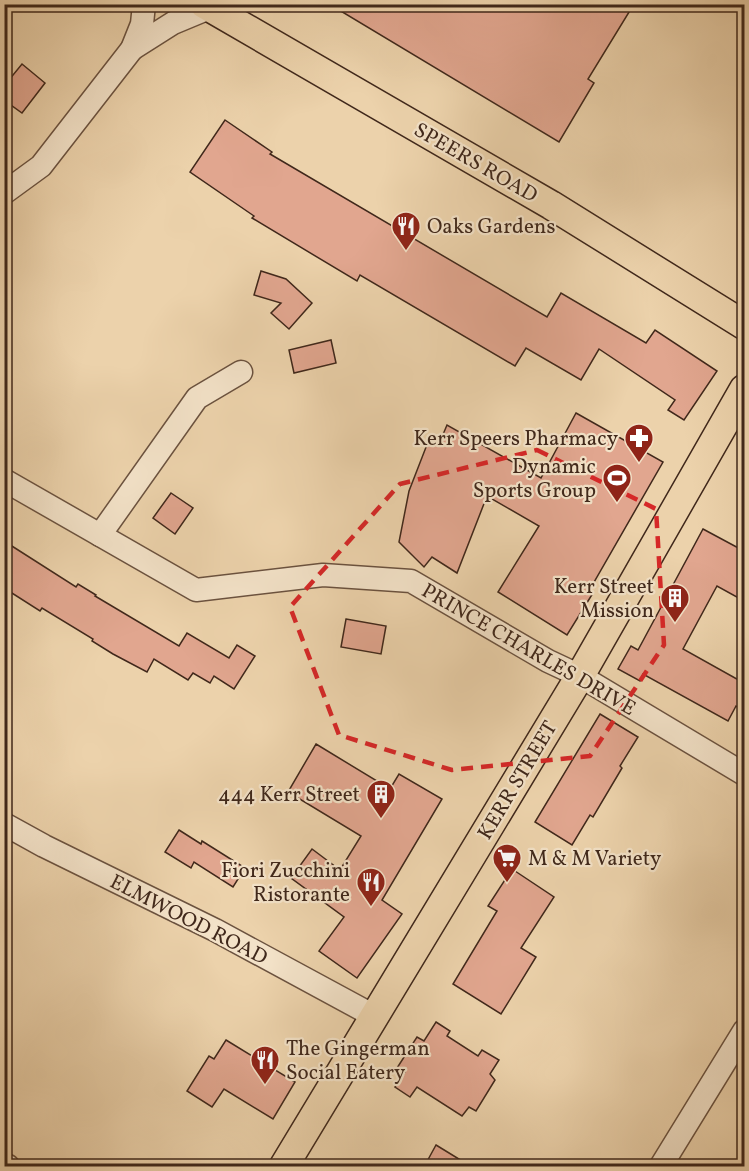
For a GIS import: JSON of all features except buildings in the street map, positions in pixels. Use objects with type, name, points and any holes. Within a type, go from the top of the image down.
[{"type":"main road","name":"SPEERS ROAD","points":[[207,6],[551,205],[744,325]]},
{"type":"main road","name":"KERR STREET","points":[[284,1167],[580,676],[744,389]]},
{"type":"street","points":[[4,193],[41,166],[132,49],[142,24],[144,4]]},
{"type":"street","points":[[132,49],[173,23],[207,6]]},
{"type":"street","points":[[100,535],[197,398],[241,372]]},
{"type":"street","name":"PRINCE CHARLES DRIVE","points":[[4,480],[196,590],[323,575],[411,581],[548,661],[580,676],[744,774]]},
{"type":"street","name":"ELMWOOD ROAD","points":[[4,824],[215,930],[374,1016]]},
{"type":"street","points":[[661,1167],[744,1031]]},
{"type":"highlighted area","points":[[537,450],[656,509],[664,645],[590,756],[452,770],[339,735],[290,607],[400,484]]},
{"type":"place","name":"Oaks Gardens","points":[[406,252]]},
{"type":"place","name":"Kerr Speers Pharmacy","points":[[639,464]]},
{"type":"place","name":"Dynamic Sports Group","points":[[617,504]]},
{"type":"place","name":"Kerr Street Mission","points":[[675,624]]},
{"type":"place","name":"444 Kerr Street","points":[[381,820]]},
{"type":"place","name":"M & M Variety","points":[[507,884]]},
{"type":"place","name":"Fiori Zucchini Ristorante","points":[[371,908]]},
{"type":"place","name":"The Gingerman Social Eatery","points":[[265,1086]]}]
